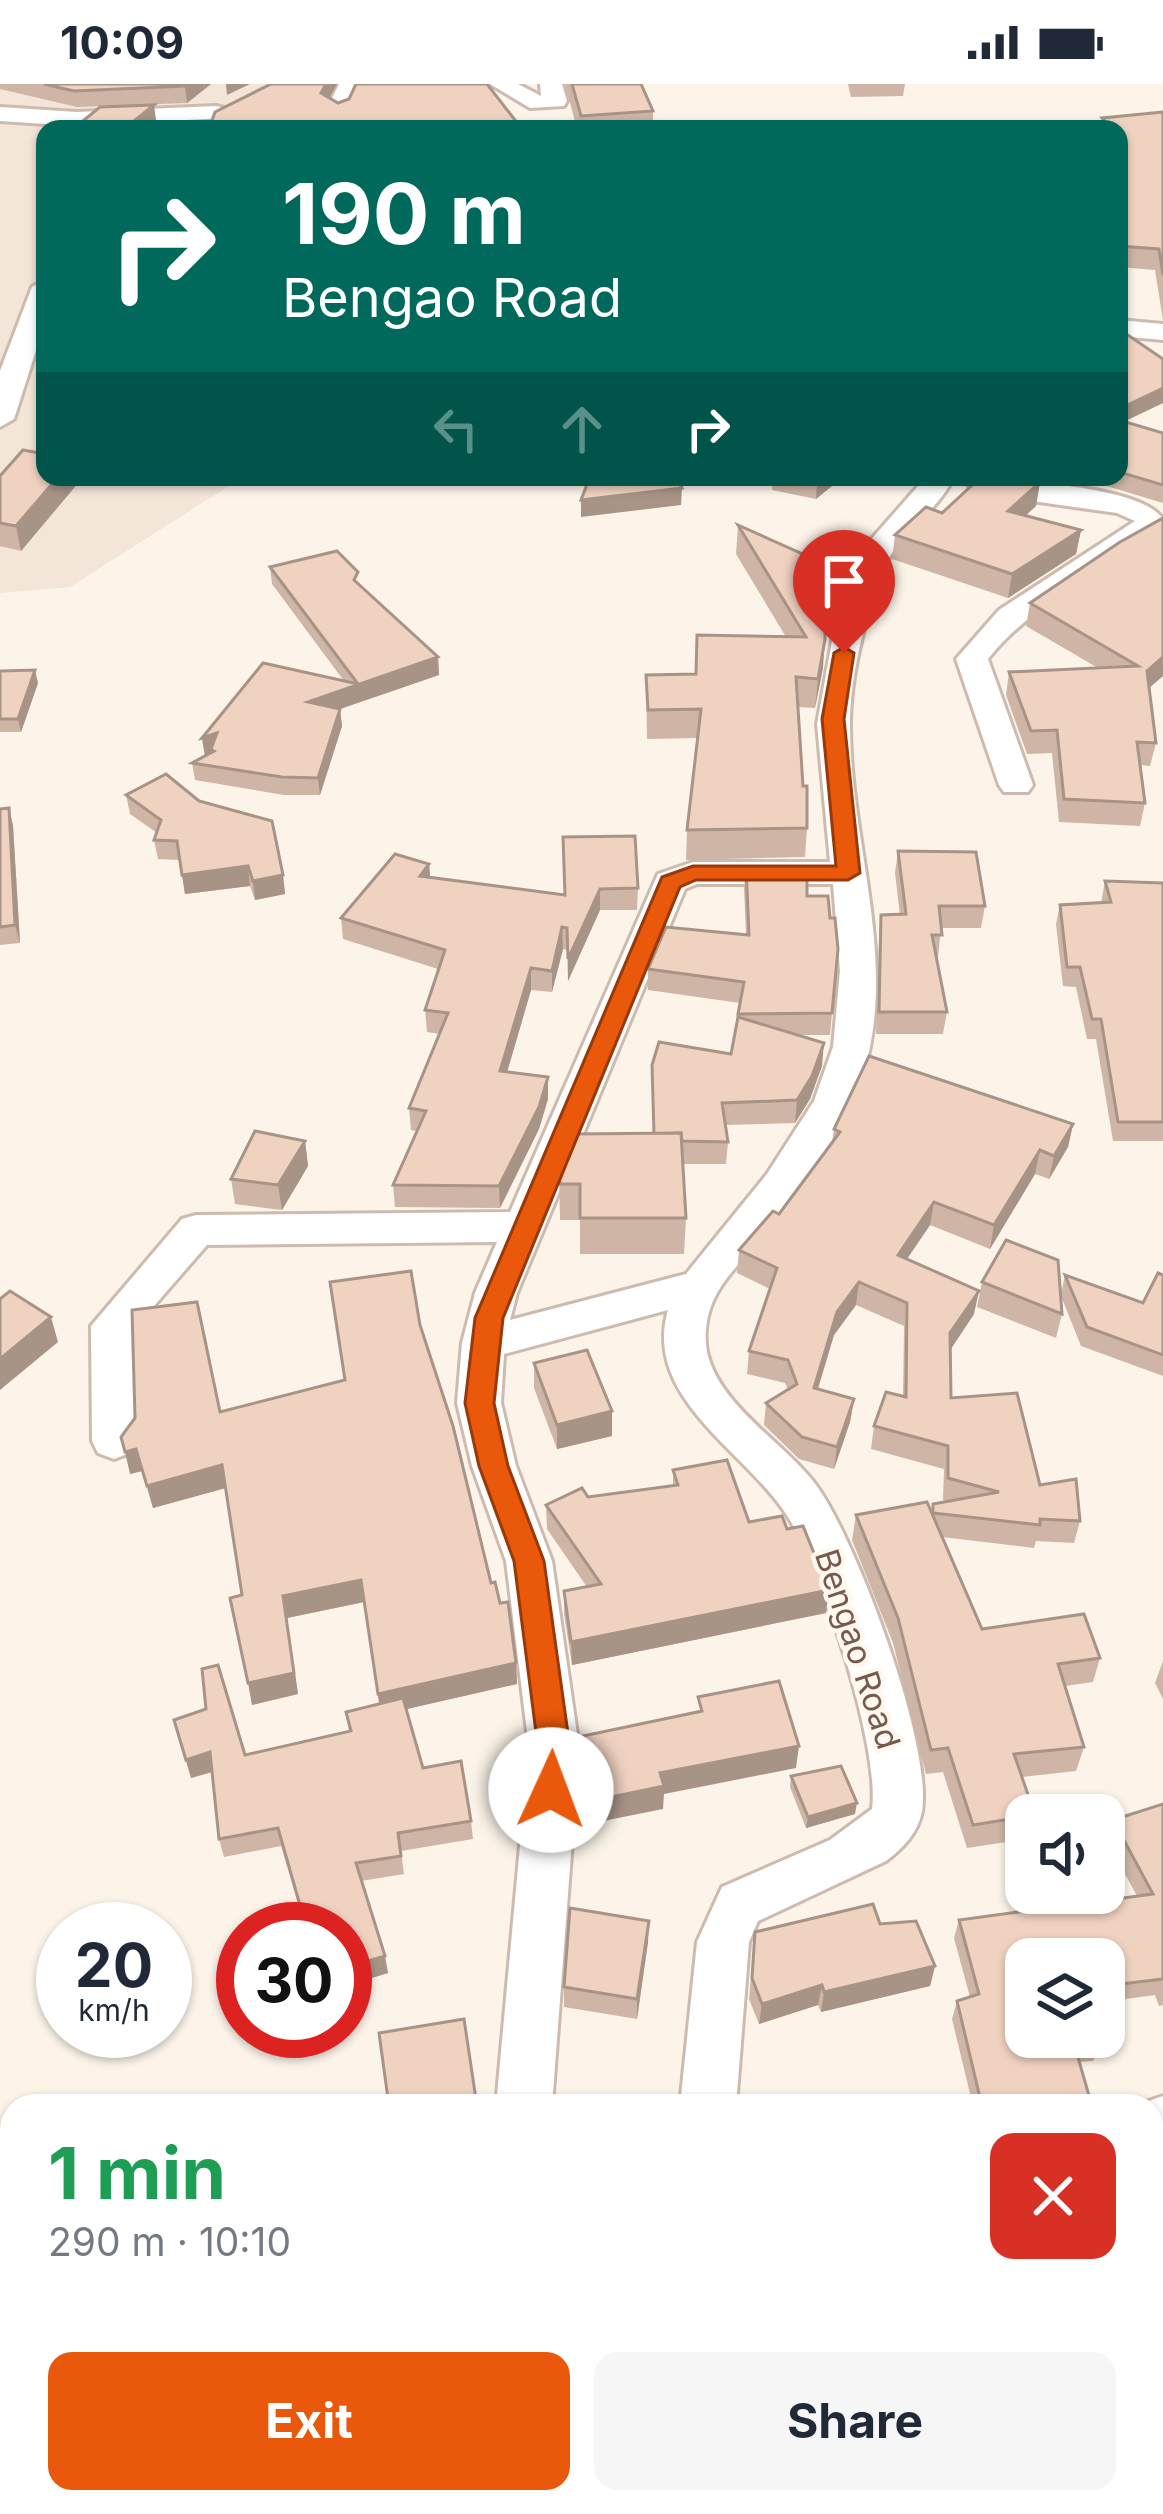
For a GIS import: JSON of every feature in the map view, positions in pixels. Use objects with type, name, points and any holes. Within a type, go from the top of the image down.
[{"type":"street","points":[[338,108],[350,84]]},
{"type":"street","points":[[501,84],[543,104],[556,101],[551,84]]},
{"type":"street","points":[[0,114],[77,119],[222,116]]},
{"type":"street","points":[[0,419],[36,311]]},
{"type":"street","points":[[1128,329],[1163,332]]},
{"type":"street","name":"Bengao Road","points":[[709,2094],[723,1942],[740,1904],[868,1847],[897,1815],[900,1781],[873,1678],[819,1527],[801,1498],[751,1447],[688,1366],[683,1338],[697,1287],[761,1211],[839,1088],[852,1049],[859,993],[855,909],[833,719],[862,576],[877,549],[911,520],[935,486]]},
{"type":"street","points":[[995,486],[1123,505],[1144,513],[1151,524],[1066,582],[1016,609],[972,658],[1016,785]]},
{"type":"street","points":[[525,2094],[554,1748],[529,1561],[494,1466],[479,1403],[483,1343],[496,1293],[670,882],[693,873],[848,873]]},
{"type":"street","points":[[115,1441],[112,1326],[196,1230],[524,1227]]},
{"type":"street","points":[[483,1343],[697,1287]]},
{"type":"shaded area","points":[[0,84],[473,84],[481,120],[36,120],[36,486],[229,486],[70,587],[0,593]]},
{"type":"building","points":[[44,84],[188,84],[74,91]]},
{"type":"building","points":[[271,84],[326,84],[321,93],[338,103],[349,99],[356,84],[487,84],[515,120],[212,120],[215,112]]},
{"type":"building","points":[[572,84],[641,84],[653,111],[581,116]]},
{"type":"building","points":[[154,105],[135,120],[84,120],[100,107]]},
{"type":"building","points":[[1163,112],[1163,275],[1159,249],[1128,247],[1128,120],[1102,118]]},
{"type":"building","points":[[1128,335],[1163,359],[1163,388],[1128,405]]},
{"type":"building","points":[[1128,423],[1163,433],[1163,485],[1128,475]]},
{"type":"building","points":[[23,450],[36,452],[36,486],[50,486],[16,526],[0,523],[0,476]]},
{"type":"building","points":[[681,486],[682,488],[581,500],[586,487]]},
{"type":"building","points":[[971,486],[1036,486],[1008,511],[1081,530],[1012,574],[895,535],[926,507],[942,513]]},
{"type":"building","points":[[1163,518],[1163,657],[1147,671],[1156,743],[1137,742],[1145,803],[1064,799],[1057,730],[1031,731],[1009,672],[1138,666],[1030,603]]},
{"type":"building","points":[[738,525],[807,556],[825,584],[825,639],[818,679],[796,677],[807,828],[687,830],[701,709],[648,710],[646,675],[696,674],[697,635],[806,637]]},
{"type":"building","points":[[337,551],[358,572],[354,580],[438,657],[308,702],[340,709],[318,778],[192,763],[214,751],[217,733],[202,738],[263,663],[358,684],[270,567]]},
{"type":"building","points":[[35,670],[18,719],[0,719],[0,671]]},
{"type":"building","points":[[166,774],[199,801],[272,821],[283,875],[253,881],[248,866],[182,875],[177,841],[154,840],[161,820],[126,795]]},
{"type":"building","points":[[9,808],[15,925],[0,927],[0,809]]},
{"type":"building","points":[[635,836],[638,888],[600,889],[568,959],[567,928],[562,927],[552,971],[531,968],[500,1071],[548,1077],[539,1107],[499,1186],[393,1185],[426,1111],[409,1108],[448,1013],[425,1010],[445,950],[341,918],[395,854],[429,864],[420,876],[565,895],[563,837]]},
{"type":"building","points":[[898,851],[976,852],[985,906],[939,906],[942,935],[932,935],[947,1012],[879,1012],[881,915],[906,914]]},
{"type":"building","points":[[746,867],[807,867],[807,896],[828,896],[838,949],[832,1013],[738,1014],[744,982],[648,969],[666,927],[749,935]]},
{"type":"building","points":[[1105,881],[1163,883],[1163,1122],[1118,1122],[1101,1019],[1092,1019],[1080,967],[1067,967],[1060,905],[1111,902]]},
{"type":"building","points":[[738,1017],[824,1043],[797,1100],[722,1103],[728,1142],[682,1141],[681,1133],[654,1134],[652,1065],[659,1042],[731,1054]]},
{"type":"building","points":[[869,1056],[1073,1124],[1054,1156],[1040,1150],[994,1225],[934,1202],[898,1255],[979,1291],[950,1333],[951,1398],[1017,1393],[1040,1485],[1076,1479],[1080,1521],[1040,1519],[1040,1525],[933,1513],[933,1504],[999,1492],[948,1478],[948,1446],[874,1426],[886,1392],[906,1397],[907,1303],[859,1282],[837,1312],[814,1388],[854,1399],[837,1447],[802,1437],[766,1403],[797,1384],[788,1360],[749,1351],[777,1268],[739,1250],[773,1211],[779,1214],[840,1132],[834,1129]]},
{"type":"building","points":[[255,1131],[305,1141],[278,1185],[231,1179]]},
{"type":"building","points":[[681,1133],[686,1218],[580,1218],[580,1184],[560,1184],[559,1166],[573,1134]]},
{"type":"building","points":[[1006,1240],[1058,1260],[1062,1314],[982,1282]]},
{"type":"building","points":[[411,1271],[420,1325],[453,1426],[491,1583],[495,1582],[500,1603],[508,1602],[516,1663],[378,1694],[361,1580],[283,1596],[294,1673],[248,1683],[230,1598],[242,1595],[222,1465],[147,1486],[136,1449],[125,1452],[121,1437],[135,1418],[132,1310],[197,1302],[220,1412],[345,1380],[330,1282]]},
{"type":"building","points":[[1158,1273],[1163,1275],[1163,1355],[1087,1327],[1065,1275],[1143,1303]]},
{"type":"building","points":[[10,1291],[51,1317],[0,1359],[0,1299]]},
{"type":"building","points":[[587,1350],[612,1411],[557,1425],[534,1363]]},
{"type":"building","points":[[727,1460],[749,1522],[782,1516],[787,1529],[803,1526],[829,1590],[571,1642],[564,1591],[601,1584],[546,1505],[582,1488],[588,1497],[678,1485],[673,1470]]},
{"type":"building","points":[[927,1502],[982,1629],[1084,1614],[1100,1658],[1058,1664],[1084,1747],[1014,1754],[1028,1794],[1005,1794],[1005,1820],[973,1825],[948,1748],[931,1750],[898,1618],[856,1515]]},
{"type":"building","points":[[218,1665],[245,1755],[351,1731],[346,1712],[403,1698],[423,1768],[461,1761],[471,1821],[398,1833],[401,1856],[356,1863],[368,1902],[299,1902],[278,1828],[219,1839],[210,1752],[186,1760],[174,1720],[206,1709],[202,1669]]},
{"type":"building","points":[[779,1681],[799,1746],[660,1773],[664,1786],[578,1804],[583,1736],[702,1711],[698,1697]]},
{"type":"building","points":[[841,1766],[857,1803],[808,1817],[791,1776]]},
{"type":"building","points":[[1163,1804],[1163,1979],[1125,1984],[1125,1938],[1005,1938],[1005,2058],[1078,2058],[1089,2094],[979,2094],[957,2001],[979,1994],[959,1920],[1005,1914],[1125,1914],[1125,1898],[1153,1894],[1125,1842],[1125,1816]]},
{"type":"building","points":[[873,1904],[880,1924],[916,1921],[935,1966],[824,1992],[822,1985],[762,2004],[752,1978],[755,1932]]},
{"type":"building","points":[[570,1908],[649,1921],[637,1999],[564,1987]]},
{"type":"building","points":[[372,1914],[385,1956],[372,1960]]},
{"type":"building","points":[[464,2019],[475,2094],[387,2094],[379,2033]]},
{"type":"route","points":[[551,1790],[554,1748],[547,1669],[529,1561],[494,1466],[479,1403],[489,1318],[670,882],[693,873],[848,873],[833,719],[844,653]]}]
